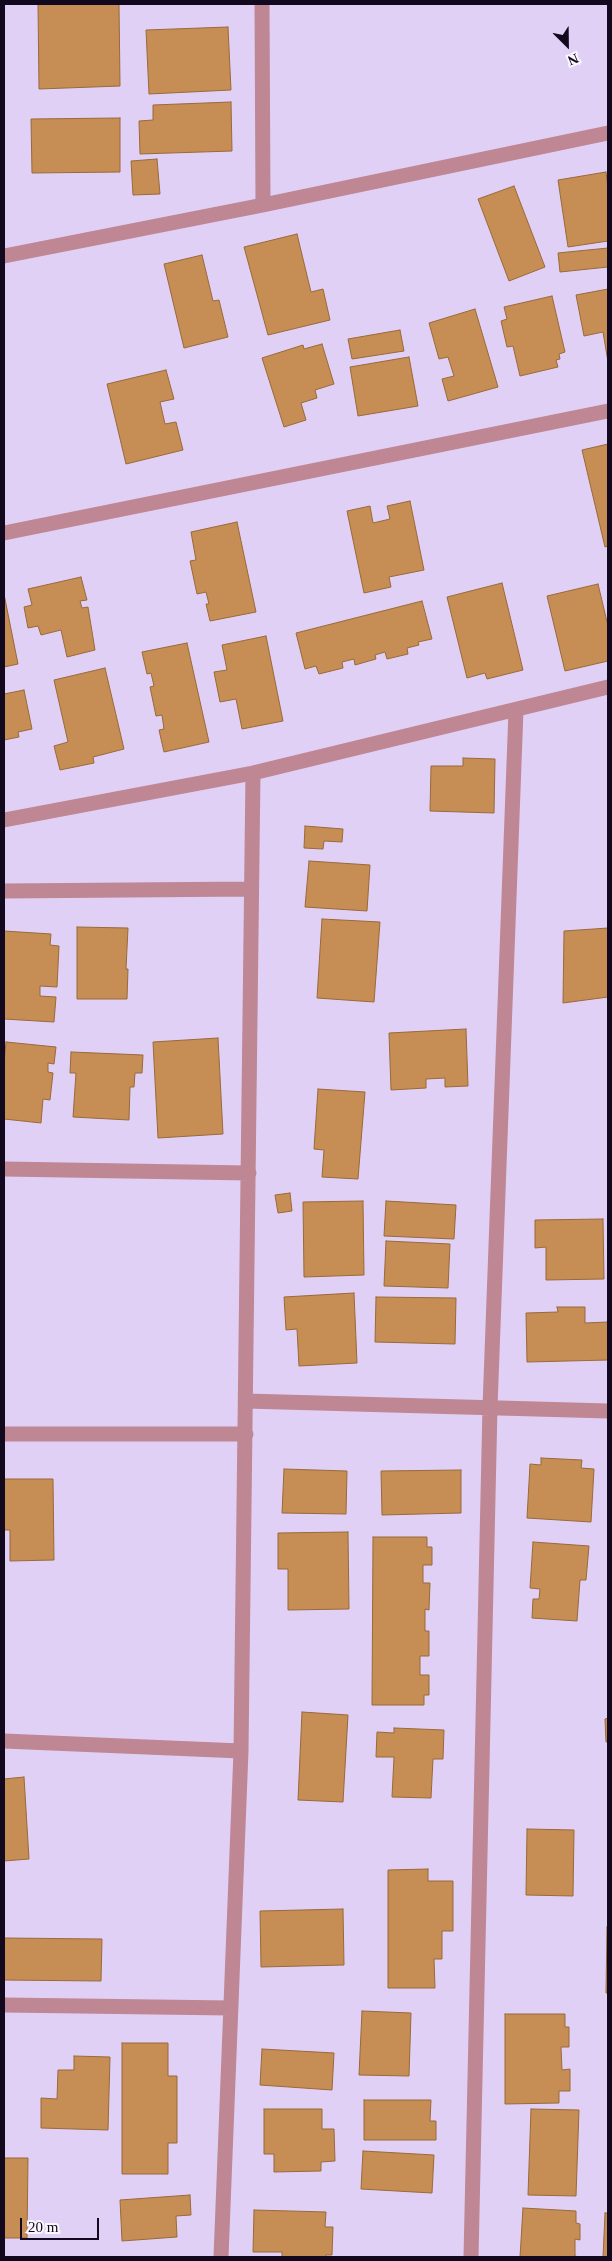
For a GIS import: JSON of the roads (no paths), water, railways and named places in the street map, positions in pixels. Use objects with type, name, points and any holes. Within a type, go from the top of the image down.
[{"type":"street","points":[[262,4],[263,205]]},
{"type":"street","points":[[4,256],[263,205],[608,133]]},
{"type":"street","points":[[4,533],[608,411]]},
{"type":"street","points":[[4,820],[253,773],[608,687]]},
{"type":"street","points":[[471,2257],[490,1407],[516,710]]},
{"type":"street","points":[[221,2257],[241,1751],[253,773]]},
{"type":"street","points":[[4,891],[252,888]]},
{"type":"street","points":[[4,1169],[249,1173]]},
{"type":"street","points":[[246,1401],[608,1411]]},
{"type":"street","points":[[4,1434],[246,1434]]},
{"type":"street","points":[[4,1741],[241,1751]]},
{"type":"street","points":[[4,2005],[231,2008]]}]
